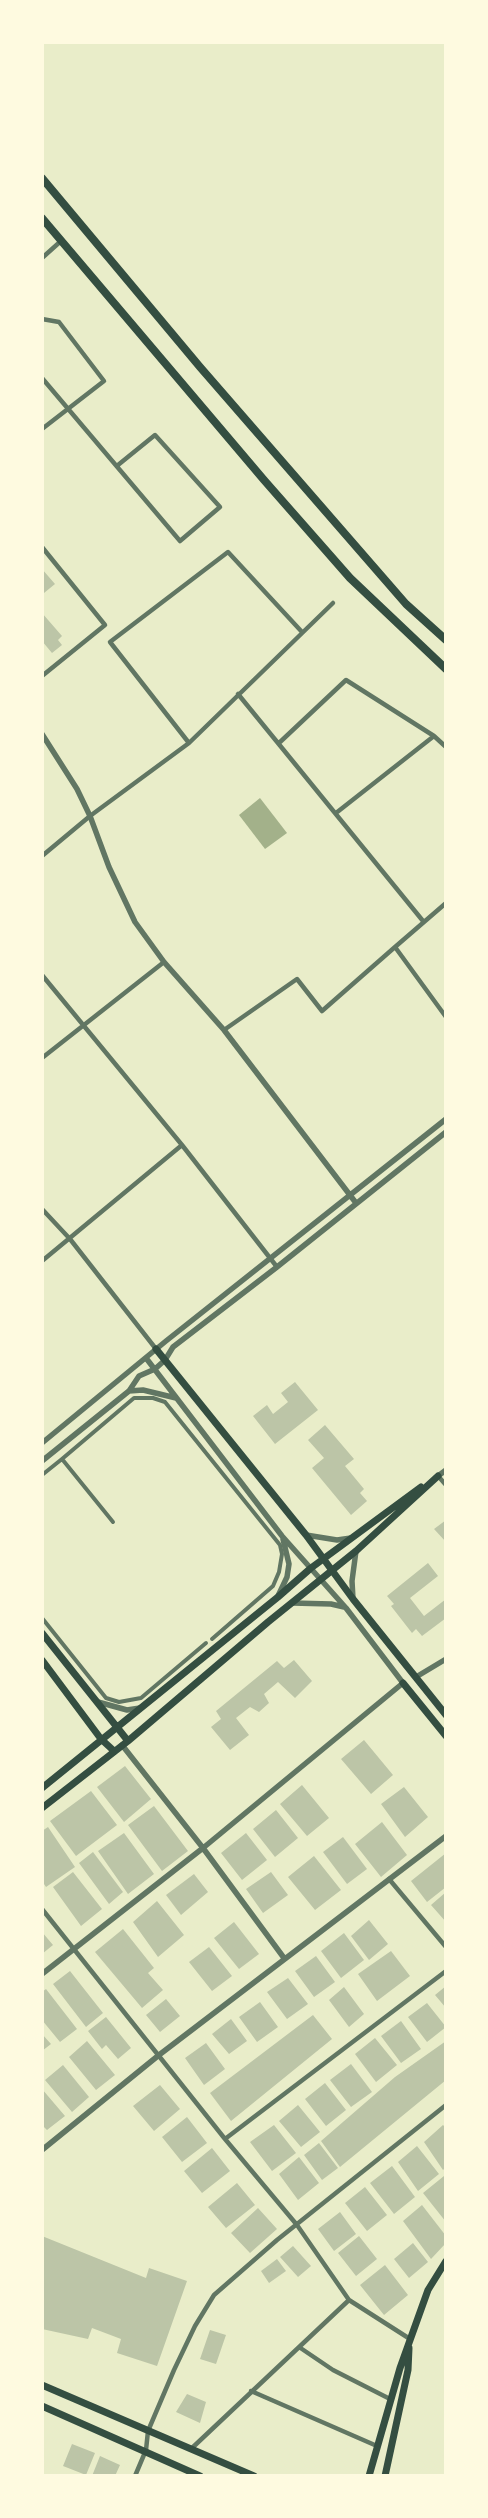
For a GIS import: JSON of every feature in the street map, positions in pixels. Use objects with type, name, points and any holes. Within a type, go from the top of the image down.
[{"type":"main road","points":[[42,178],[200,367],[406,604],[446,640]]},
{"type":"main road","points":[[42,218],[344,571],[446,669]]},
{"type":"main road","points":[[156,1350],[306,1535],[353,1599],[446,1715]]},
{"type":"main road","points":[[42,1788],[278,1597],[310,1568],[394,1505],[438,1476]]},
{"type":"main road","points":[[42,1808],[125,1743],[332,1568],[356,1551],[438,1476]]},
{"type":"main road","points":[[42,1633],[117,1726],[125,1743]]},
{"type":"main road","points":[[42,1660],[101,1739],[114,1752]]},
{"type":"main road","points":[[403,1682],[446,1736]]},
{"type":"main road","points":[[370,2476],[390,2399],[410,2340],[428,2290],[446,2261]]},
{"type":"main road","points":[[385,2476],[408,2370],[410,2340]]},
{"type":"main road","points":[[42,2385],[254,2476]]},
{"type":"main road","points":[[42,2406],[146,2450],[200,2476]]},
{"type":"street","points":[[42,258],[61,241]]},
{"type":"street","points":[[42,319],[59,322],[104,381],[42,429]]},
{"type":"street","points":[[42,378],[118,465],[180,541],[220,506],[155,435],[118,465]]},
{"type":"street","points":[[42,547],[105,626],[42,676]]},
{"type":"street","points":[[189,743],[110,642],[228,552],[302,632]]},
{"type":"street","points":[[42,856],[90,816],[189,743],[333,603]]},
{"type":"street","points":[[279,743],[346,680],[434,736],[446,747]]},
{"type":"street","points":[[238,694],[423,921]]},
{"type":"street","points":[[42,734],[77,789],[90,816],[109,867],[135,922],[164,962],[224,1030],[356,1203]]},
{"type":"street","points":[[336,812],[434,736]]},
{"type":"street","points":[[224,1030],[297,979],[322,1011],[423,921],[446,903]]},
{"type":"street","points":[[395,947],[446,1017]]},
{"type":"street","points":[[42,1058],[164,962]]},
{"type":"street","points":[[42,975],[182,1145],[277,1267]]},
{"type":"street","points":[[42,1443],[446,1119]]},
{"type":"street","points":[[42,1461],[129,1391],[139,1376],[155,1369],[165,1360],[173,1347],[446,1132]]},
{"type":"street","points":[[42,1261],[182,1145]]},
{"type":"street","points":[[42,1210],[70,1239],[156,1350]]},
{"type":"street","points":[[42,1974],[203,1848],[403,1682],[346,1608],[282,1536],[146,1358]]},
{"type":"street","points":[[129,1391],[142,1390],[177,1398]]},
{"type":"street","points":[[42,1475],[134,1398],[153,1398],[166,1402],[280,1545],[279,1572],[273,1586],[212,1639]]},
{"type":"street","points":[[62,1459],[113,1522]]},
{"type":"street","points":[[446,1470],[438,1476],[446,1485]]},
{"type":"street","points":[[306,1535],[337,1540],[353,1537]]},
{"type":"street","points":[[278,1597],[289,1564],[282,1536]]},
{"type":"street","points":[[353,1599],[352,1581],[356,1551]]},
{"type":"street","points":[[292,1603],[331,1604],[346,1608]]},
{"type":"street","points":[[42,1618],[106,1698],[119,1702],[140,1698],[206,1643]]},
{"type":"street","points":[[416,1677],[446,1659]]},
{"type":"street","points":[[98,1702],[127,1710],[140,1708]]},
{"type":"street","points":[[125,1743],[284,1958]]},
{"type":"street","points":[[42,2150],[159,2055],[446,1836]]},
{"type":"street","points":[[389,1879],[446,1947]]},
{"type":"street","points":[[42,1909],[225,2139],[297,2225],[349,2300],[410,2340]]},
{"type":"street","points":[[225,2139],[446,1971]]},
{"type":"street","points":[[134,2476],[146,2450],[148,2431],[195,2326],[214,2295],[240,2271],[446,2105]]},
{"type":"street","points":[[192,2448],[349,2300]]},
{"type":"street","points":[[299,2347],[333,2370],[390,2399]]},
{"type":"street","points":[[251,2391],[378,2446]]},
{"type":"shaded area","points":[[260,798],[287,833],[265,849],[239,815]]},
{"type":"building","points":[[42,569],[55,584],[44,593],[42,592]]},
{"type":"building","points":[[42,613],[62,636],[58,640],[62,645],[52,653],[42,641]]},
{"type":"building","points":[[295,1382],[318,1410],[275,1444],[253,1416],[267,1405],[273,1414],[288,1402],[281,1393]]},
{"type":"building","points":[[325,1425],[354,1459],[345,1466],[364,1489],[360,1493],[367,1501],[351,1515],[312,1468],[324,1458],[308,1440]]},
{"type":"building","points":[[446,1520],[446,1542],[434,1529]]},
{"type":"building","points":[[428,1563],[438,1576],[410,1598],[424,1616],[446,1599],[446,1618],[422,1636],[416,1629],[412,1633],[391,1606],[394,1604],[387,1596]]},
{"type":"building","points":[[294,1660],[312,1681],[295,1698],[278,1682],[264,1694],[269,1703],[259,1712],[250,1707],[236,1718],[249,1735],[230,1750],[211,1727],[221,1719],[216,1711],[277,1661],[284,1668]]},
{"type":"building","points":[[364,1740],[393,1775],[371,1794],[341,1759]]},
{"type":"building","points":[[125,1766],[151,1799],[124,1822],[97,1787]]},
{"type":"building","points":[[302,1785],[329,1818],[307,1836],[280,1804]]},
{"type":"building","points":[[404,1787],[428,1817],[405,1837],[381,1804]]},
{"type":"building","points":[[91,1791],[117,1825],[76,1856],[50,1821]]},
{"type":"building","points":[[154,1806],[188,1851],[162,1871],[128,1825]]},
{"type":"building","points":[[276,1810],[298,1838],[275,1857],[253,1829]]},
{"type":"building","points":[[382,1822],[407,1855],[381,1877],[355,1844]]},
{"type":"building","points":[[48,1827],[75,1867],[46,1887],[42,1881],[42,1831]]},
{"type":"building","points":[[124,1833],[154,1874],[128,1894],[98,1851]]},
{"type":"building","points":[[246,1833],[267,1860],[242,1880],[221,1853]]},
{"type":"building","points":[[343,1837],[367,1869],[347,1884],[323,1852]]},
{"type":"building","points":[[93,1852],[123,1892],[109,1904],[79,1863]]},
{"type":"building","points":[[446,1853],[446,1887],[427,1902],[411,1881]]},
{"type":"building","points":[[314,1856],[341,1890],[315,1910],[288,1877]]},
{"type":"building","points":[[73,1872],[102,1909],[81,1926],[53,1887]]},
{"type":"building","points":[[271,1872],[288,1895],[263,1913],[246,1889]]},
{"type":"building","points":[[194,1874],[208,1892],[181,1915],[166,1895]]},
{"type":"building","points":[[446,1892],[446,1922],[431,1905]]},
{"type":"building","points":[[157,1901],[184,1935],[158,1957],[133,1922]]},
{"type":"building","points":[[369,1920],[388,1944],[369,1960],[351,1936]]},
{"type":"building","points":[[234,1922],[259,1954],[239,1969],[214,1938]]},
{"type":"building","points":[[123,1929],[154,1968],[148,1973],[163,1990],[142,2008],[95,1952]]},
{"type":"building","points":[[42,1932],[53,1945],[42,1954]]},
{"type":"building","points":[[344,1933],[364,1960],[341,1978],[321,1951]]},
{"type":"building","points":[[209,1947],[232,1976],[212,1991],[189,1962]]},
{"type":"building","points":[[391,1951],[410,1976],[377,2001],[358,1974]]},
{"type":"building","points":[[316,1956],[335,1982],[314,1997],[295,1971]]},
{"type":"building","points":[[70,1971],[103,2013],[86,2027],[53,1984]]},
{"type":"building","points":[[288,1978],[308,2004],[287,2019],[267,1992]]},
{"type":"building","points":[[446,1986],[446,2008],[435,1995]]},
{"type":"building","points":[[344,1987],[364,2014],[349,2027],[329,2000]]},
{"type":"building","points":[[46,1989],[77,2029],[60,2042],[42,2020],[42,1992]]},
{"type":"building","points":[[166,1999],[180,2016],[160,2032],[146,2015]]},
{"type":"building","points":[[260,2002],[278,2027],[257,2042],[239,2017]]},
{"type":"building","points":[[427,2003],[446,2027],[427,2042],[408,2017]]},
{"type":"building","points":[[313,2015],[332,2039],[231,2121],[210,2093]]},
{"type":"building","points":[[106,2017],[131,2048],[118,2059],[106,2045],[102,2049],[88,2031]]},
{"type":"building","points":[[231,2019],[247,2041],[229,2054],[212,2034]]},
{"type":"building","points":[[401,2021],[421,2049],[401,2063],[381,2036]]},
{"type":"building","points":[[42,2034],[51,2044],[42,2051]]},
{"type":"building","points":[[375,2038],[397,2065],[376,2082],[355,2054]]},
{"type":"building","points":[[87,2041],[115,2075],[96,2090],[69,2057]]},
{"type":"building","points":[[446,2041],[446,2080],[340,2167],[321,2141],[395,2077]]},
{"type":"building","points":[[206,2043],[225,2069],[204,2085],[185,2058]]},
{"type":"building","points":[[351,2064],[372,2092],[351,2107],[330,2080]]},
{"type":"building","points":[[63,2065],[89,2097],[72,2112],[45,2080]]},
{"type":"building","points":[[325,2083],[346,2110],[326,2126],[305,2099]]},
{"type":"building","points":[[160,2085],[180,2109],[154,2131],[133,2106]]},
{"type":"building","points":[[42,2089],[65,2116],[47,2130],[42,2125]]},
{"type":"building","points":[[298,2105],[320,2132],[301,2147],[279,2121]]},
{"type":"building","points":[[187,2117],[207,2143],[182,2162],[162,2137]]},
{"type":"building","points":[[274,2125],[296,2153],[272,2171],[250,2142]]},
{"type":"building","points":[[443,2125],[446,2128],[446,2167],[443,2170],[424,2142]]},
{"type":"building","points":[[319,2143],[338,2168],[322,2180],[304,2155]]},
{"type":"building","points":[[417,2146],[439,2174],[418,2191],[398,2162]]},
{"type":"building","points":[[212,2148],[230,2171],[202,2193],[184,2171]]},
{"type":"building","points":[[299,2157],[319,2183],[298,2200],[279,2174]]},
{"type":"building","points":[[392,2166],[415,2197],[394,2214],[370,2183]]},
{"type":"building","points":[[444,2176],[446,2178],[446,2222],[423,2193]]},
{"type":"building","points":[[237,2183],[255,2205],[226,2228],[208,2207]]},
{"type":"building","points":[[365,2187],[387,2215],[367,2231],[345,2203]]},
{"type":"building","points":[[422,2205],[446,2236],[446,2243],[431,2259],[403,2221]]},
{"type":"building","points":[[258,2208],[277,2229],[250,2253],[231,2233]]},
{"type":"building","points":[[340,2212],[356,2234],[334,2251],[318,2229]]},
{"type":"building","points":[[42,2236],[146,2278],[149,2268],[187,2281],[157,2366],[117,2353],[121,2339],[92,2328],[88,2339],[42,2329]]},
{"type":"building","points":[[359,2236],[377,2259],[356,2276],[338,2253]]},
{"type":"building","points":[[413,2243],[428,2262],[409,2278],[394,2259]]},
{"type":"building","points":[[293,2246],[311,2266],[298,2277],[280,2257]]},
{"type":"building","points":[[277,2259],[286,2271],[269,2283],[261,2271]]},
{"type":"building","points":[[385,2265],[408,2295],[384,2315],[360,2285]]},
{"type":"building","points":[[210,2330],[226,2335],[216,2364],[200,2359]]},
{"type":"building","points":[[187,2394],[206,2402],[200,2423],[176,2412]]},
{"type":"building","points":[[72,2444],[95,2453],[86,2475],[63,2466]]},
{"type":"building","points":[[100,2456],[120,2465],[115,2476],[92,2476]]}]
